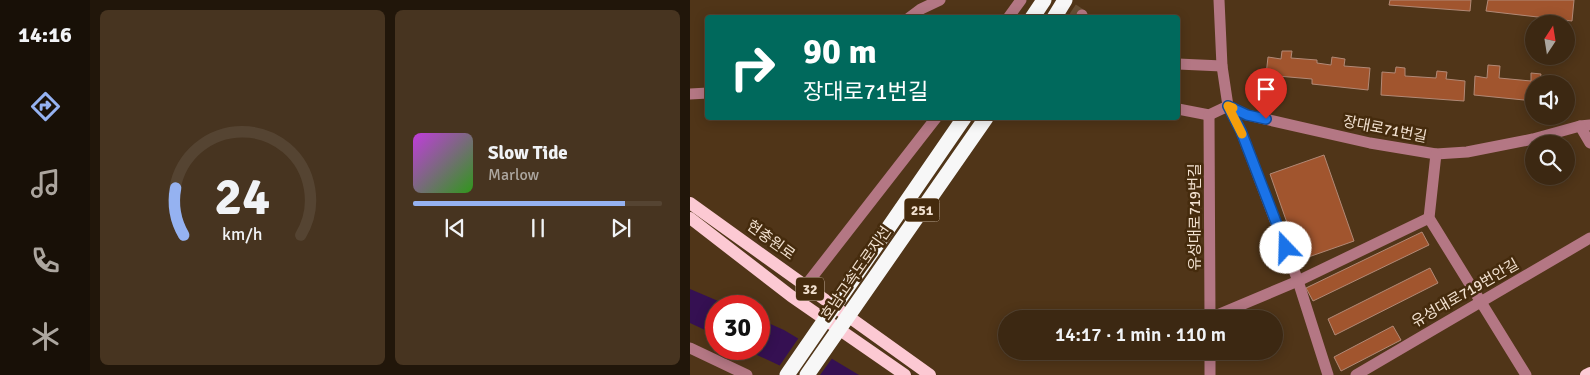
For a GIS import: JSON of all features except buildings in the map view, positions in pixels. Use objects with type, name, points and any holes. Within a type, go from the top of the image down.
[{"type":"highway","points":[[1034,15],[1044,0]]},
{"type":"highway","points":[[1056,15],[1065,0]]},
{"type":"highway","name":"호남고속도로지선","points":[[787,375],[963,120]]},
{"type":"highway","name":"호남고속도로지선","points":[[807,375],[985,120]]},
{"type":"main road","name":"현충원로","points":[[690,203],[930,375]]},
{"type":"main road","name":"현충원로","points":[[690,218],[791,296],[905,375]]},
{"type":"main road","points":[[1586,375],[1590,373]]},
{"type":"street","points":[[911,15],[919,4],[940,0]]},
{"type":"street","points":[[1010,15],[1021,0]]},
{"type":"street","points":[[1219,0],[1222,66],[1228,106],[1241,131],[1298,281],[1328,375]]},
{"type":"street","points":[[1180,64],[1222,66]]},
{"type":"street","points":[[690,94],[705,93]]},
{"type":"street","points":[[1180,109],[1209,115],[1228,106]]},
{"type":"street","name":"장대로71번길","points":[[1228,106],[1247,115],[1370,143],[1436,154],[1467,152],[1533,139],[1585,126]]},
{"type":"street","name":"유성대로719번길","points":[[1209,115],[1210,310]]},
{"type":"street","points":[[806,286],[934,120]]},
{"type":"street","points":[[1585,126],[1590,143]]},
{"type":"street","points":[[1436,154],[1429,218],[1526,375]]},
{"type":"street","points":[[1229,310],[1298,281],[1429,218]]},
{"type":"street","name":"유성대로719번안길","points":[[1356,375],[1590,238]]},
{"type":"street","points":[[690,348],[747,375]]},
{"type":"street","points":[[1210,360],[1210,375]]},
{"type":"shaded area","points":[[690,289],[705,295],[705,330],[690,323]]},
{"type":"shaded area","points":[[770,324],[784,330],[859,375],[800,375],[768,360],[770,360]]},
{"type":"pier","points":[[800,336],[833,357],[820,375],[794,375],[778,368]]},
{"type":"tunnel","points":[[1059,0],[1082,15]]},
{"type":"slow traffic","points":[[1233,108],[1228,106],[1242,134]]},
{"type":"route","points":[[1266,119],[1247,115],[1228,106],[1241,131],[1286,248]]}]
